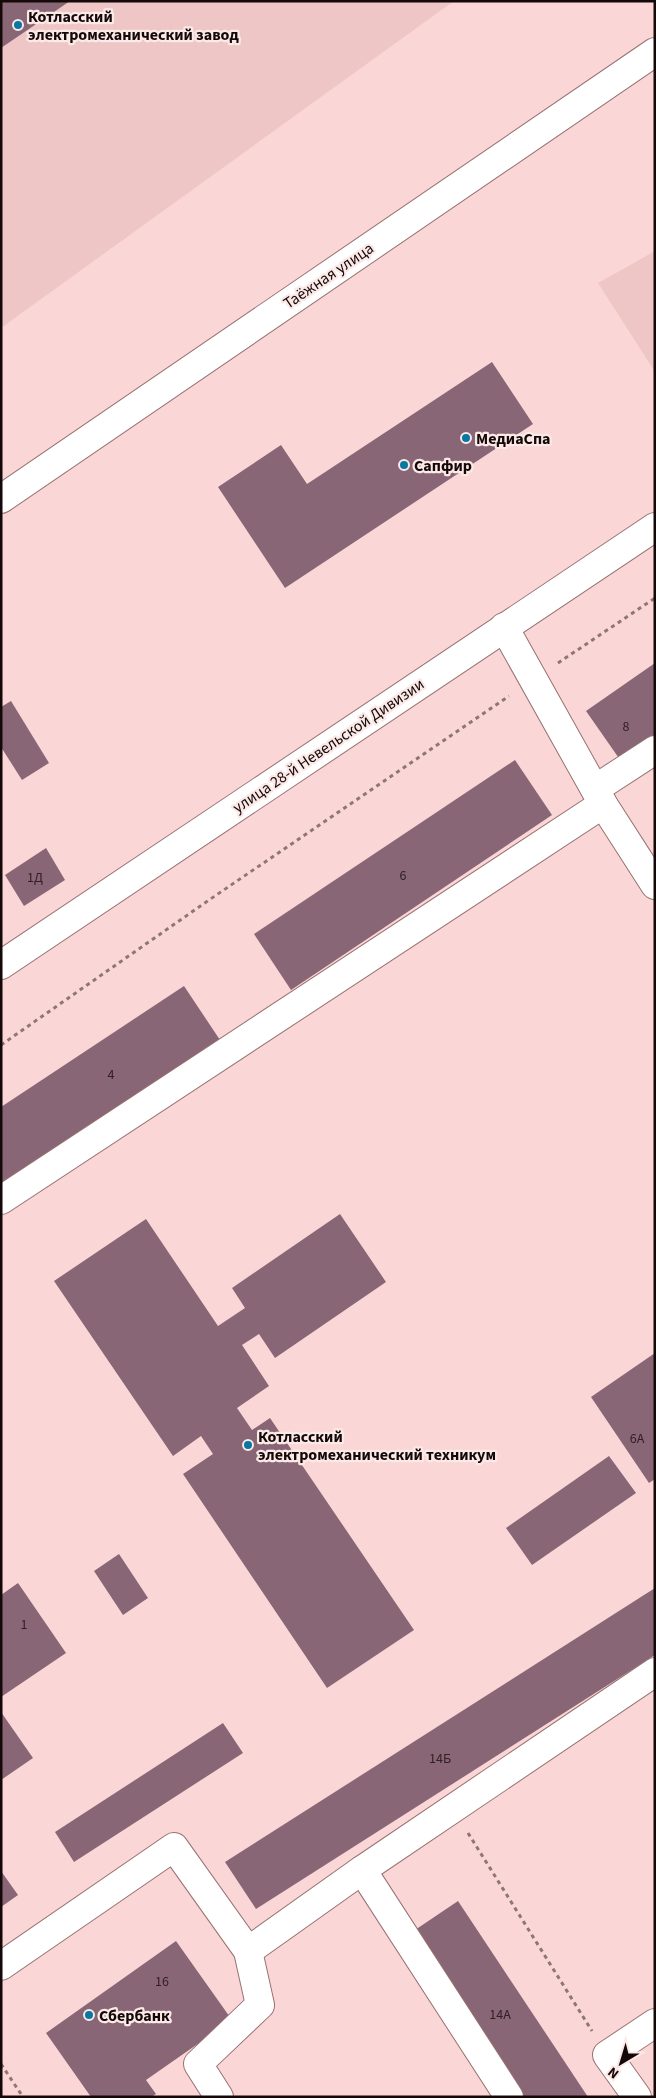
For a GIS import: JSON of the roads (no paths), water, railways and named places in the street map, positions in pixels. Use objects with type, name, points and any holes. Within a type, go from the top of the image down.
[{"type":"street","name":"Таёжная улица","points":[[1,499],[655,52]]},
{"type":"street","name":"улица 28-й Невельской Дивизии","points":[[1,965],[655,526]]},
{"type":"street","points":[[504,627],[599,797],[655,885]]},
{"type":"street","points":[[1,1200],[599,797],[655,750]]},
{"type":"street","points":[[248,1950],[362,1870],[655,1672]]},
{"type":"street","points":[[1,1966],[174,1847],[248,1950],[260,2005],[198,2064],[219,2097]]},
{"type":"street","points":[[362,1870],[508,2097]]},
{"type":"street","points":[[637,2097],[607,2055],[655,2024]]},
{"type":"place","name":"Котласский электромеханический завод","points":[[18,25]]},
{"type":"place","name":"МедиаСпа","points":[[466,438]]},
{"type":"place","name":"Сапфир","points":[[404,465]]},
{"type":"place","name":"Котласский электромеханический техникум","points":[[248,1445]]},
{"type":"place","name":"Сбербанк","points":[[89,2015]]}]
